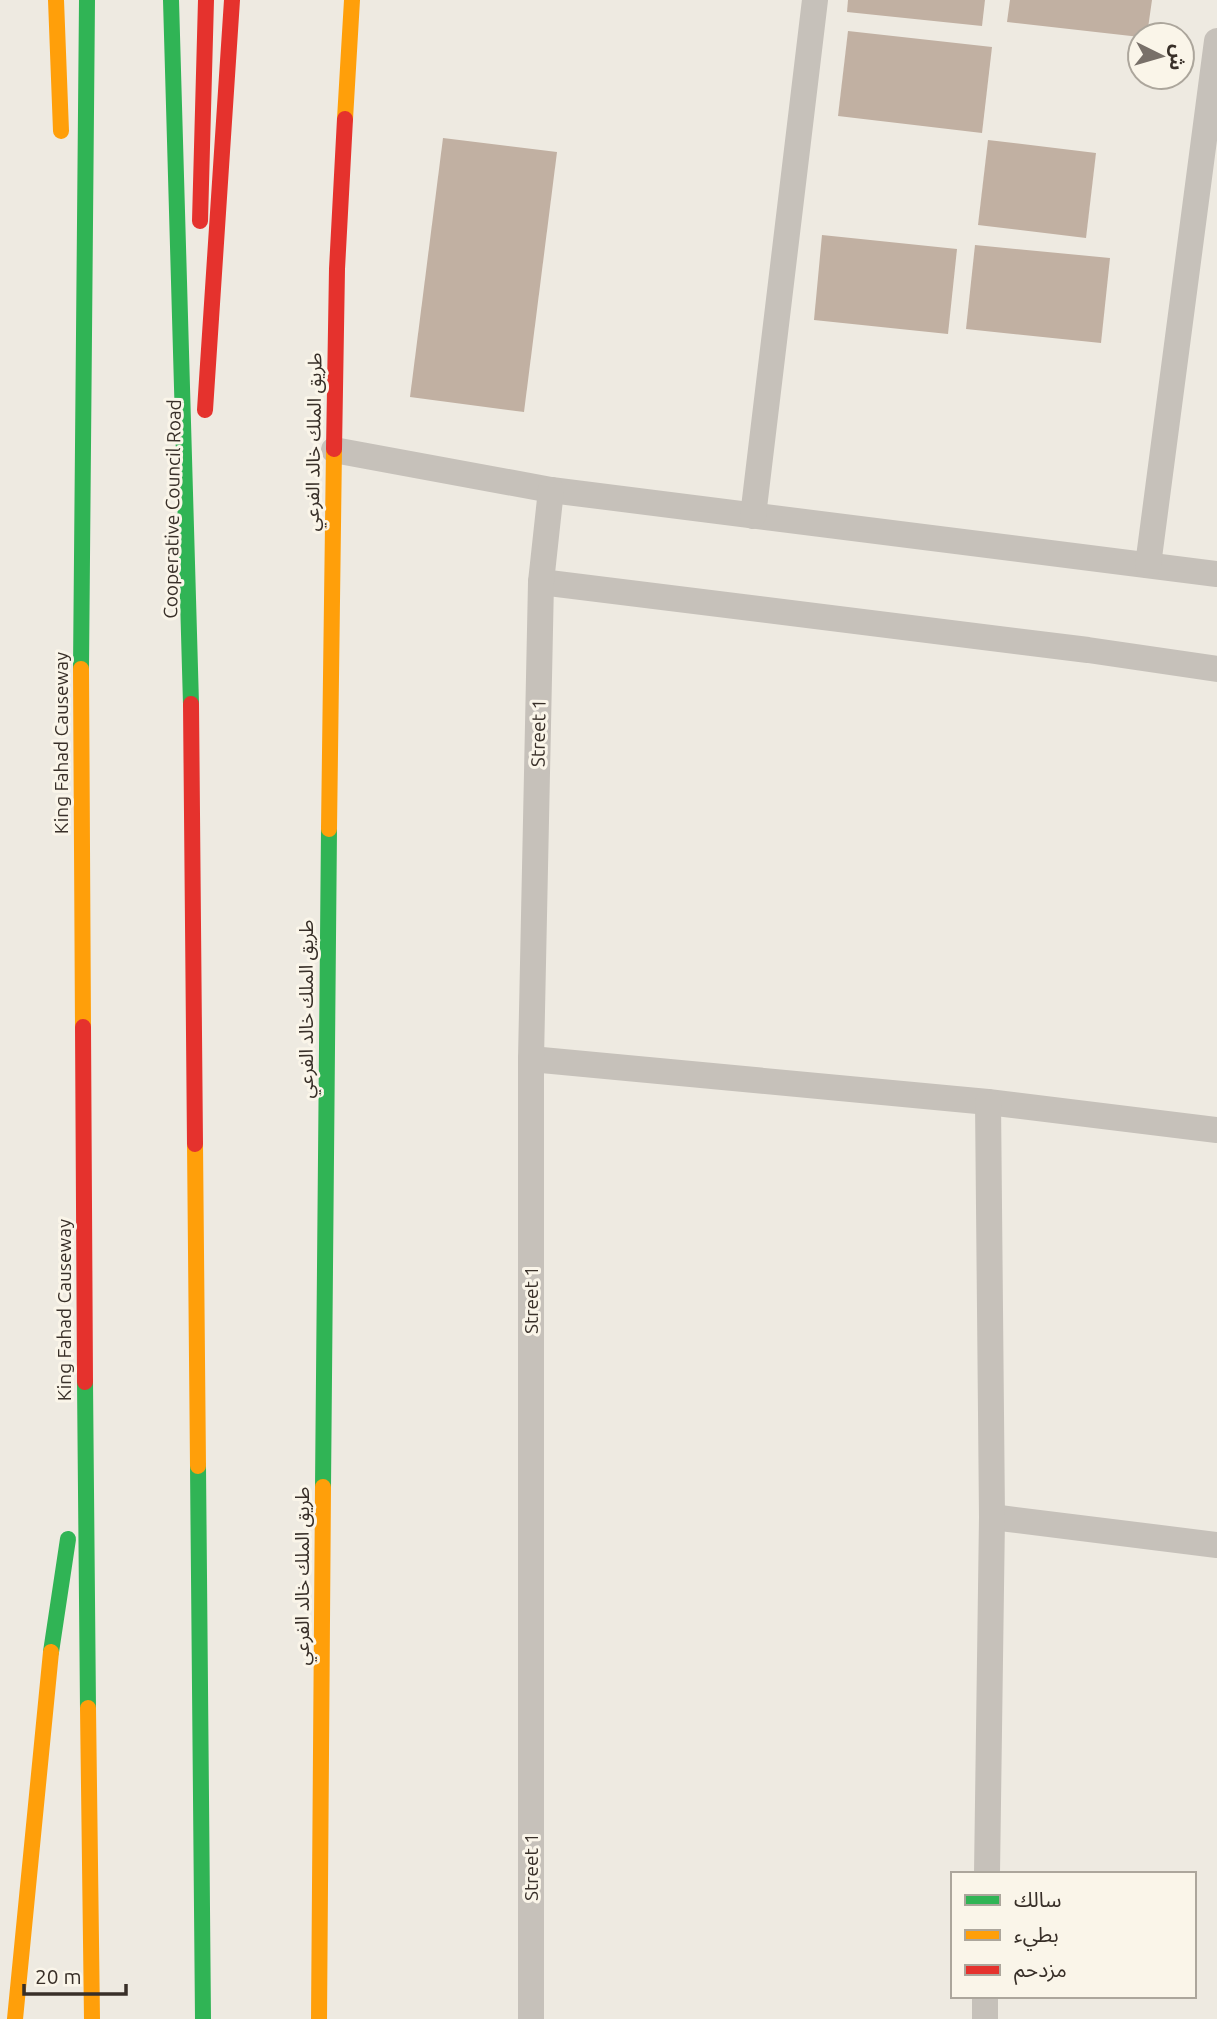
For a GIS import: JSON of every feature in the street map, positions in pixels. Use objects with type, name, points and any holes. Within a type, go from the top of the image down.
[{"type":"main road","points":[[56,0],[62,154]]},
{"type":"main road","points":[[81,601],[87,0]]},
{"type":"main road","name":"Cooperative Council Road","points":[[170,0],[190,636]]},
{"type":"main road","name":"Cooperative Council Road","points":[[190,636],[206,0]]},
{"type":"main road","points":[[204,428],[232,0]]},
{"type":"main road","name":"طريق الملك خالد الفرعي","points":[[319,2019],[328,813],[337,269],[352,0]]},
{"type":"main road","points":[[68,293],[81,601]]},
{"type":"main road","points":[[201,470],[190,636],[203,2019]]},
{"type":"main road","name":"King Fahad Causeway","points":[[81,601],[85,1437],[92,2019]]},
{"type":"main road","points":[[15,2019],[53,1630],[85,1437]]},
{"type":"street","points":[[753,516],[815,0]]},
{"type":"street","points":[[1148,565],[1213,105],[1217,41]]},
{"type":"street","points":[[334,450],[551,490],[1217,574]]},
{"type":"street","name":"Street 1","points":[[531,2019],[531,1059],[541,582],[551,490]]},
{"type":"street","points":[[541,582],[1088,650],[1217,669]]},
{"type":"street","points":[[531,1059],[988,1102],[1217,1130]]},
{"type":"street","points":[[987,1872],[992,1517],[988,1102]]},
{"type":"street","points":[[992,1517],[1217,1545]]},
{"type":"street","points":[[985,1998],[985,2019]]},
{"type":"building","points":[[848,0],[985,0],[982,26],[847,12]]},
{"type":"building","points":[[1010,0],[1152,0],[1149,21],[1126,21],[1126,35],[1007,22]]},
{"type":"building","points":[[848,31],[992,47],[982,133],[838,116]]},
{"type":"building","points":[[443,138],[557,152],[524,412],[410,397]]},
{"type":"building","points":[[988,140],[1096,153],[1086,238],[978,225]]},
{"type":"building","points":[[822,235],[957,249],[948,334],[814,320]]},
{"type":"building","points":[[975,245],[1110,258],[1101,343],[966,329]]},
{"type":"traffic: fast","points":[[81,669],[87,0]]},
{"type":"traffic: fast","points":[[171,0],[191,704]]},
{"type":"traffic: fast","points":[[323,1487],[329,829]]},
{"type":"traffic: fast","points":[[85,1382],[88,1708]]},
{"type":"traffic: fast","points":[[198,1466],[203,2019]]},
{"type":"traffic: fast","points":[[51,1652],[68,1539]]},
{"type":"traffic: slow","points":[[56,0],[61,131]]},
{"type":"traffic: slow","points":[[345,119],[352,0]]},
{"type":"traffic: slow","points":[[329,829],[334,449]]},
{"type":"traffic: slow","points":[[81,669],[83,1027]]},
{"type":"traffic: slow","points":[[195,1144],[198,1466]]},
{"type":"traffic: slow","points":[[319,2019],[323,1487]]},
{"type":"traffic: slow","points":[[15,2019],[51,1652]]},
{"type":"traffic: slow","points":[[88,1708],[92,2019]]},
{"type":"traffic: jam","points":[[200,221],[206,0]]},
{"type":"traffic: jam","points":[[205,410],[232,0]]},
{"type":"traffic: jam","points":[[334,449],[337,269],[345,119]]},
{"type":"traffic: jam","points":[[191,704],[195,1144]]},
{"type":"traffic: jam","points":[[83,1027],[85,1382]]}]
